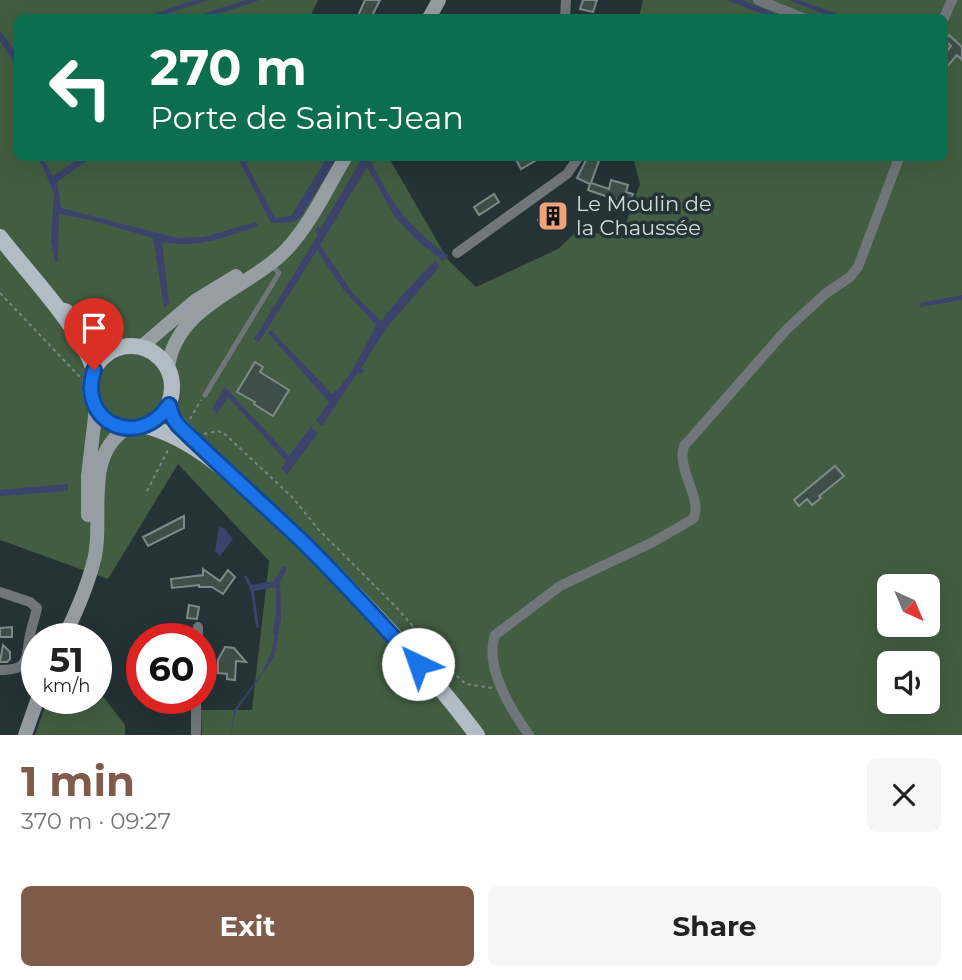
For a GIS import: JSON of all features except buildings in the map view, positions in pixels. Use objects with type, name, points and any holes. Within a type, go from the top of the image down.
[{"type":"main road","points":[[146,426],[156,421],[169,405],[173,386],[168,367],[174,345],[201,310],[271,264],[288,248],[343,161]]},
{"type":"main road","points":[[141,347],[204,294],[278,248],[310,216]]},
{"type":"main road","points":[[0,237],[52,300],[89,355],[92,375],[90,389],[96,408],[88,476],[92,527]]},
{"type":"main road","points":[[52,300],[100,340],[118,348]]},
{"type":"main road","points":[[92,375],[108,353],[118,348],[141,347],[152,351],[168,367]]},
{"type":"main road","points":[[169,405],[179,432],[303,542],[355,594],[477,735]]},
{"type":"main road","points":[[96,408],[109,422],[127,428],[146,426],[179,432]]},
{"type":"main road","points":[[70,623],[90,572],[87,562],[102,463],[113,440],[127,428]]},
{"type":"main road","points":[[26,735],[33,714]]},
{"type":"street","points":[[758,0],[793,14]]},
{"type":"street","points":[[457,253],[567,174],[576,161]]},
{"type":"street","points":[[529,735],[515,716],[503,691],[492,652],[495,635],[560,586],[653,542],[693,519],[696,515],[695,504],[682,463],[684,446],[787,329],[825,294],[850,277],[858,267],[898,161]]},
{"type":"street","points":[[0,592],[36,605],[35,623]]},
{"type":"street","points":[[0,670],[21,667]]},
{"type":"street","points":[[195,735],[196,714]]},
{"type":"lane","points":[[205,395],[279,273],[271,264]]},
{"type":"path","points":[[0,293],[79,376],[92,375]]},
{"type":"path","points":[[147,491],[179,432],[188,424],[205,395]]},
{"type":"path","points":[[199,434],[213,430],[222,432],[288,492],[319,530],[396,607],[466,684],[503,691]]},
{"type":"green space","points":[[0,0],[318,0],[311,14],[14,14],[14,161],[391,161],[448,260],[476,287],[558,249],[578,230],[621,237],[640,184],[634,161],[948,161],[948,14],[640,14],[643,0],[962,0],[962,735],[202,735],[201,714],[217,714],[217,710],[252,710],[269,561],[178,464],[108,579],[0,540]]},
{"type":"green space","points":[[112,708],[125,725],[125,735],[35,735],[42,714],[112,714]]},
{"type":"water","points":[[195,0],[209,0],[166,14],[152,14]]},
{"type":"water","points":[[245,0],[260,0],[218,14],[203,14]]},
{"type":"water","points":[[726,0],[742,0],[776,14],[763,14]]},
{"type":"water","points":[[788,0],[799,0],[838,14],[824,14]]},
{"type":"water","points":[[0,31],[14,50],[14,62],[0,41]]},
{"type":"water","points":[[38,161],[44,161],[53,176],[76,161],[87,161],[57,182],[61,208],[177,238],[204,237],[256,222],[258,226],[199,243],[162,242],[169,304],[164,307],[153,238],[91,220],[59,214],[58,262],[55,262],[51,241],[54,194]]},
{"type":"water","points":[[240,161],[245,161],[275,218],[291,216],[325,161],[335,161],[300,218],[293,222],[271,223]]},
{"type":"water","points":[[360,161],[371,161],[393,201],[411,224],[449,256],[443,261],[418,241],[395,217],[367,167],[320,245],[352,292],[381,321],[435,261],[440,266],[388,326],[361,368],[365,371],[362,374],[358,372],[322,426],[316,421],[329,402],[268,333],[271,330],[332,394],[351,372],[376,325],[343,289],[317,250],[259,342],[254,339],[318,235],[315,231],[317,227],[321,228]]},
{"type":"water","points":[[962,295],[962,300],[920,307],[919,303]]},
{"type":"water","points":[[225,387],[289,456],[311,427],[318,433],[287,474],[281,468],[286,461],[228,397],[217,413],[212,409]]},
{"type":"water","points":[[68,484],[68,491],[0,496],[0,490]]},
{"type":"water","points":[[219,527],[224,528],[233,539],[220,556],[215,551]]},
{"type":"water","points":[[283,566],[287,569],[280,582],[281,619],[274,657],[235,713],[231,735],[234,710],[263,671],[271,654],[275,635],[276,587],[254,591],[259,628],[256,627],[251,592],[244,576],[246,575],[252,585],[274,581]]},
{"type":"place","name":"Le Moulin de la Chaussée","points":[[553,216]]},
{"type":"route","points":[[94,370],[90,389],[96,408],[102,416],[118,426],[137,428],[156,421],[169,405],[178,425],[303,542],[355,594],[418,664]]}]
